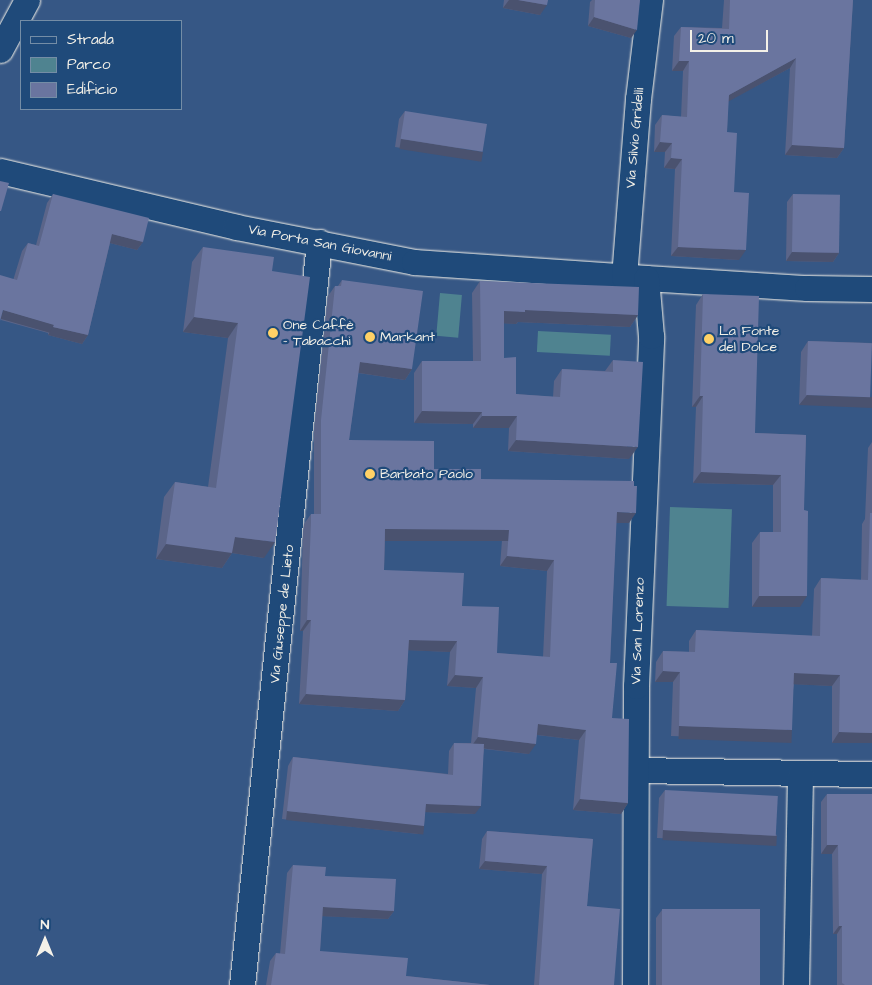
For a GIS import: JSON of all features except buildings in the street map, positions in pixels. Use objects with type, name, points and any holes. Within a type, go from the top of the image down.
[{"type":"street","points":[[0,50],[27,0]]},
{"type":"street","name":"Via Silvio Gridelli","points":[[635,277],[638,99],[650,0]]},
{"type":"street","name":"Via Porta San Giovanni","points":[[0,171],[236,227],[414,262],[807,288],[872,288]]},
{"type":"street","name":"Via Giuseppe de Lieto","points":[[242,985],[319,242]]},
{"type":"street","name":"Via San Lorenzo","points":[[635,277],[651,336],[636,686],[635,985]]},
{"type":"street","points":[[637,770],[872,774]]},
{"type":"street","points":[[796,985],[800,774]]},
{"type":"green space","points":[[440,293],[462,295],[458,338],[436,336]]},
{"type":"green space","points":[[538,331],[611,335],[610,356],[537,352]]},
{"type":"green space","points":[[670,507],[732,509],[729,608],[667,606]]},
{"type":"place","name":"One Caffè - Tabacchi","points":[[273,333]]},
{"type":"place","name":"Markant","points":[[370,337]]},
{"type":"place","name":"La Fonte del Dolce","points":[[709,339]]},
{"type":"place","name":"Barbato Paolo","points":[[370,474]]}]
